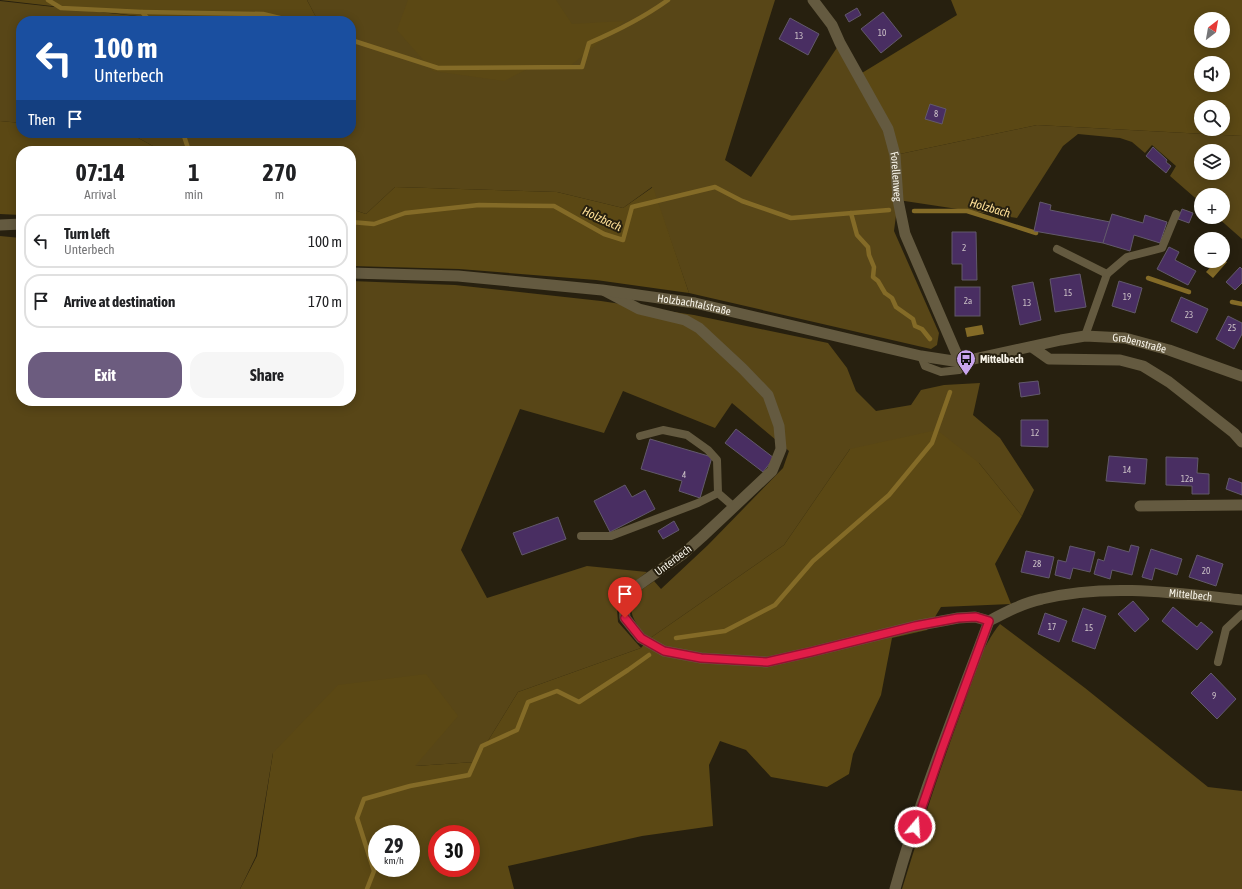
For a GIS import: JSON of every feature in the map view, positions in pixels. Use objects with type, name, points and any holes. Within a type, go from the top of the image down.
[{"type":"street","name":"Forellenweg","points":[[813,0],[832,25],[843,50],[888,129],[895,155],[898,200],[905,234],[960,362]]},
{"type":"street","points":[[0,225],[16,224]]},
{"type":"street","name":"Holzbachtalstraße","points":[[356,273],[458,276],[602,290],[695,303],[922,356],[960,362],[1032,347]]},
{"type":"street","name":"Unterbech","points":[[602,290],[639,310],[685,320],[699,328],[743,369],[768,395],[779,426],[781,449],[772,471],[683,554],[630,591],[624,603],[625,618],[641,638],[664,651],[701,658],[767,662],[915,626],[958,618],[994,618]]},
{"type":"street","name":"Grabenstraße","points":[[1032,347],[1085,336],[1125,338],[1169,350],[1242,376]]},
{"type":"street","points":[[1032,347],[1050,359],[1120,360],[1143,366],[1169,382],[1234,433],[1242,442]]},
{"type":"street","points":[[1140,506],[1242,505]]},
{"type":"street","name":"Mittelbech","points":[[994,618],[1019,606],[1042,599],[1093,590],[1170,592],[1242,600]]},
{"type":"street","points":[[895,889],[919,814],[994,618]]},
{"type":"lane","points":[[1085,336],[1107,274],[1127,257],[1162,248],[1176,214]]},
{"type":"lane","points":[[1056,249],[1107,274]]},
{"type":"lane","points":[[640,436],[663,430],[687,435],[708,450],[717,460],[718,494],[734,507]]},
{"type":"lane","points":[[581,536],[611,536],[718,494]]},
{"type":"lane","points":[[1218,662],[1226,629],[1242,614]]},
{"type":"shaded area","points":[[0,0],[307,0],[315,16],[138,16]]},
{"type":"shaded area","points":[[307,0],[775,0],[725,160],[751,177],[840,43],[895,155],[1037,125],[1194,133],[1194,136],[1242,136],[1242,239],[1225,224],[1230,224],[1230,188],[1194,188],[1194,197],[1170,176],[1176,166],[1152,145],[1145,153],[1132,142],[1120,138],[1078,134],[1063,146],[1017,218],[898,200],[894,231],[939,333],[937,345],[931,349],[689,293],[652,187],[623,208],[557,192],[395,187],[366,214],[356,211],[356,146],[153,146],[138,138],[356,138],[356,16],[315,16]]},
{"type":"shaded area","points":[[408,0],[556,0],[572,24],[625,21],[569,67],[529,68],[504,81],[433,71],[397,30]]},
{"type":"shaded area","points":[[951,0],[1242,0],[1242,136],[1230,135],[1230,100],[1194,100],[1194,133],[1037,125],[895,155],[857,76],[957,15]]},
{"type":"shaded area","points":[[0,1],[136,16],[16,16],[16,123],[0,121]]},
{"type":"shaded area","points":[[0,121],[16,123],[16,138],[138,138],[153,146],[16,146],[16,215],[0,214]]},
{"type":"shaded area","points":[[395,187],[557,192],[623,208],[653,187],[689,293],[596,280],[459,269],[356,266],[356,211],[366,214]]},
{"type":"shaded area","points":[[0,236],[16,238],[16,406],[356,406],[356,281],[455,285],[601,301],[694,315],[828,343],[847,368],[856,391],[876,411],[911,405],[921,390],[944,385],[980,383],[973,415],[1000,438],[1034,490],[1022,516],[979,463],[850,449],[784,545],[649,639],[637,625],[632,615],[631,609],[635,595],[654,581],[661,589],[708,545],[783,468],[789,451],[732,403],[715,428],[623,391],[604,433],[520,409],[461,550],[487,598],[587,566],[647,572],[616,596],[618,622],[641,648],[518,692],[475,762],[415,766],[273,753],[256,856],[240,889],[0,889]]},
{"type":"shaded area","points":[[1210,268],[1222,268],[1213,278],[1206,272]]},
{"type":"shaded area","points":[[982,325],[984,334],[967,337],[965,328]]},
{"type":"shaded area","points":[[937,430],[979,463],[1022,516],[995,564],[1011,604],[941,607],[927,630],[892,638],[881,695],[853,754],[849,774],[827,787],[771,777],[746,750],[720,741],[709,765],[713,826],[642,836],[508,866],[514,889],[240,889],[257,856],[273,753],[338,685],[426,674],[458,716],[415,766],[475,762],[518,692],[641,648],[649,639],[784,545],[850,449]]},
{"type":"shaded area","points":[[1000,624],[1085,688],[1208,787],[1242,791],[1242,889],[902,889],[947,750],[975,673],[988,642]]},
{"type":"building","points":[[857,8],[861,15],[849,22],[845,15]]},
{"type":"building","points":[[883,12],[902,36],[881,53],[861,29]]},
{"type":"building","points":[[790,18],[819,34],[808,55],[779,39]]},
{"type":"building","points":[[930,104],[946,109],[942,124],[925,119]]},
{"type":"building","points":[[1153,147],[1167,160],[1166,162],[1171,166],[1166,173],[1146,156]]},
{"type":"building","points":[[1040,202],[1051,205],[1050,210],[1110,222],[1103,243],[1034,231]]},
{"type":"building","points":[[1182,209],[1193,213],[1189,223],[1178,219]]},
{"type":"building","points":[[1112,214],[1143,223],[1145,215],[1167,222],[1160,243],[1134,235],[1130,251],[1103,243]]},
{"type":"building","points":[[952,232],[976,232],[977,280],[962,280],[962,264],[952,264]]},
{"type":"building","points":[[1169,247],[1179,252],[1175,260],[1196,271],[1188,285],[1157,269]]},
{"type":"building","points":[[1240,267],[1242,269],[1242,283],[1235,290],[1226,282]]},
{"type":"building","points":[[1080,274],[1086,307],[1055,312],[1050,279]]},
{"type":"building","points":[[1119,281],[1142,288],[1135,313],[1112,306]]},
{"type":"building","points":[[1033,282],[1041,320],[1020,325],[1012,286]]},
{"type":"building","points":[[955,287],[980,287],[980,316],[955,316]]},
{"type":"building","points":[[1181,297],[1208,309],[1197,333],[1171,321]]},
{"type":"building","points":[[1228,316],[1242,323],[1242,334],[1234,349],[1216,339]]},
{"type":"building","points":[[1038,381],[1040,394],[1021,397],[1019,383]]},
{"type":"building","points":[[1021,420],[1048,420],[1048,447],[1021,446]]},
{"type":"building","points":[[736,429],[774,458],[763,472],[725,443]]},
{"type":"building","points":[[650,439],[712,457],[700,498],[679,491],[682,481],[641,469]]},
{"type":"building","points":[[1109,456],[1147,459],[1145,484],[1106,481]]},
{"type":"building","points":[[1166,457],[1198,458],[1197,473],[1209,474],[1209,494],[1192,494],[1192,486],[1166,485]]},
{"type":"building","points":[[1229,478],[1242,483],[1242,495],[1226,489]]},
{"type":"building","points":[[625,485],[632,497],[645,490],[655,509],[610,532],[594,501]]},
{"type":"building","points":[[558,517],[566,539],[522,555],[513,533]]},
{"type":"building","points":[[674,521],[679,530],[663,539],[658,531]]},
{"type":"building","points":[[1131,545],[1139,547],[1132,575],[1112,570],[1110,579],[1094,574],[1098,559],[1104,561],[1108,546],[1129,552]]},
{"type":"building","points":[[1070,546],[1095,552],[1090,572],[1073,568],[1070,579],[1055,575],[1058,560],[1066,562]]},
{"type":"building","points":[[1151,549],[1182,559],[1177,575],[1155,568],[1152,580],[1142,577]]},
{"type":"building","points":[[1026,551],[1054,557],[1049,578],[1021,572]]},
{"type":"building","points":[[1197,555],[1223,564],[1216,586],[1189,577]]},
{"type":"building","points":[[1133,601],[1149,619],[1135,632],[1118,614]]},
{"type":"building","points":[[1173,607],[1197,627],[1201,622],[1213,632],[1197,650],[1162,621]]},
{"type":"building","points":[[1083,608],[1106,616],[1095,649],[1072,641]]},
{"type":"building","points":[[1045,613],[1067,621],[1059,642],[1038,634]]},
{"type":"building","points":[[1211,673],[1236,699],[1217,719],[1191,693]]},
{"type":"waterway","name":"Holzbach","points":[[48,0],[61,8],[142,12],[146,16]]},
{"type":"waterway","points":[[356,42],[438,68],[582,67],[589,43],[630,24],[668,0]]},
{"type":"waterway","points":[[142,12],[263,14],[271,16]]},
{"type":"waterway","name":"Holzbach","points":[[185,138],[187,146]]},
{"type":"waterway","name":"Holzbach","points":[[356,222],[374,224],[405,213],[479,205],[554,206],[604,234],[623,240],[632,207],[715,187],[742,201],[791,218],[889,210]]},
{"type":"waterway","name":"Holzbach","points":[[914,211],[967,211],[1036,233]]},
{"type":"waterway","points":[[851,213],[857,235],[868,247],[869,255],[874,267],[873,277],[878,281],[885,293],[892,298],[896,307],[913,319],[915,326],[922,329],[930,339]]},
{"type":"waterway","name":"Holzbach","points":[[1148,278],[1189,292]]},
{"type":"waterway","name":"Holzbach","points":[[1232,302],[1242,304]]},
{"type":"waterway","points":[[676,638],[725,631],[775,605],[813,561],[889,495],[932,443],[950,392]]},
{"type":"waterway","points":[[367,889],[374,871],[357,818],[364,799],[410,786],[469,775],[482,746],[517,730],[528,702],[557,691],[579,702],[649,655]]},
{"type":"place","name":"Mittelbech","points":[[966,376]]},
{"type":"route","points":[[625,618],[641,638],[664,651],[701,658],[767,662],[915,626],[958,618],[976,617],[989,621],[915,827]]}]
